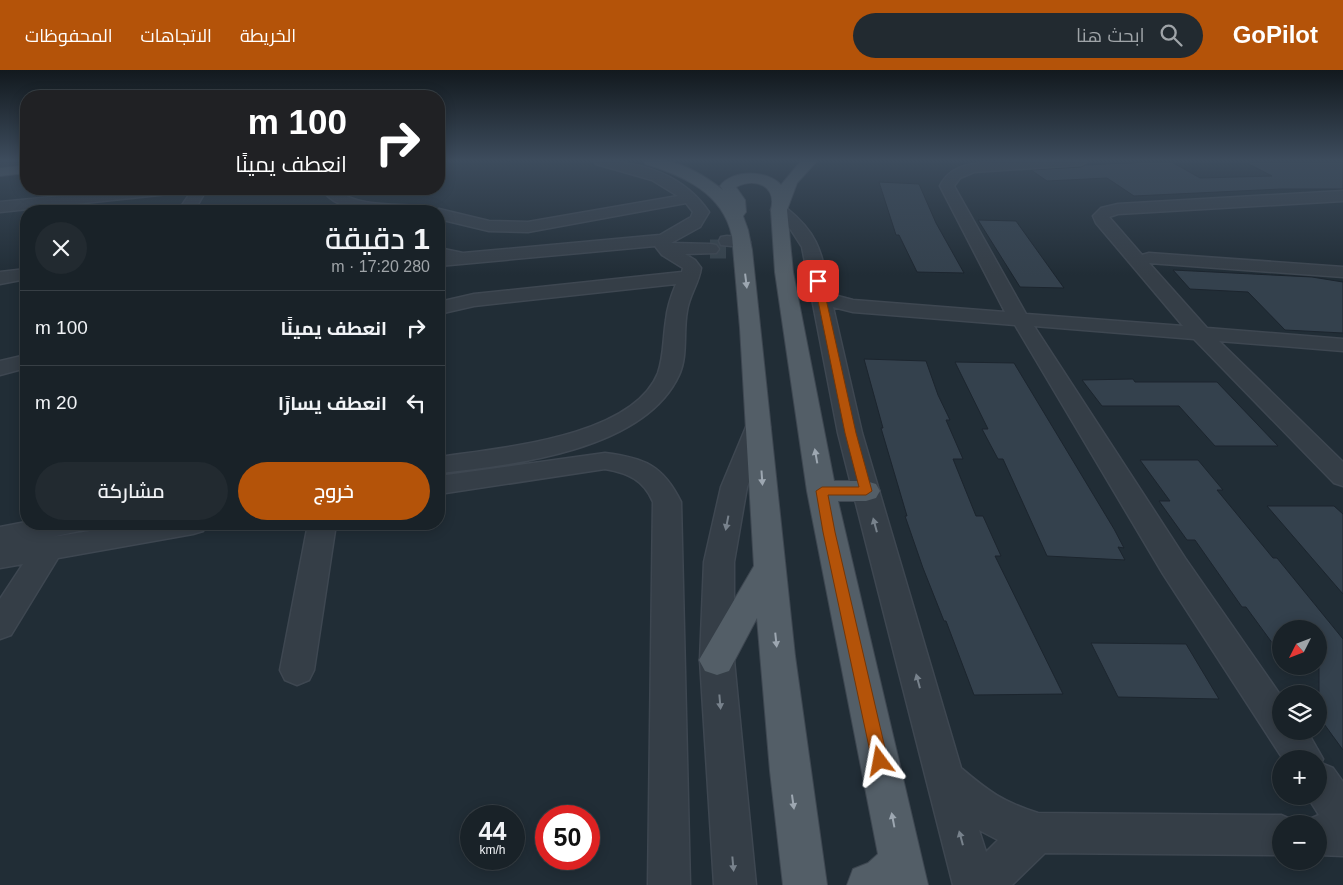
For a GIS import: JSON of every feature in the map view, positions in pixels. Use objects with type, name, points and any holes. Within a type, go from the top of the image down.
[{"type":"main road","points":[[723,199],[728,204],[728,241],[749,304],[769,567],[790,778],[811,877]]},
{"type":"main road","points":[[728,241],[739,204],[736,199]]},
{"type":"main road","points":[[778,199],[784,272],[829,532],[892,818],[892,877]]},
{"type":"main road","points":[[780,206],[783,199]]},
{"type":"main road","points":[[822,491],[866,491]]},
{"type":"main road","points":[[717,660],[769,567]]},
{"type":"street","points":[[0,207],[79,199]]},
{"type":"street","points":[[342,199],[357,205]]},
{"type":"street","points":[[445,215],[489,226],[528,227],[684,199]]},
{"type":"street","points":[[665,242],[696,223],[700,218],[701,212],[691,199]]},
{"type":"street","points":[[954,199],[1021,323],[1174,566],[1272,712]]},
{"type":"street","points":[[1290,199],[1118,209],[1102,214],[1102,220],[1343,477]]},
{"type":"street","points":[[1343,201],[1126,213],[1114,216],[1115,222],[1149,258],[1211,337],[1343,458]]},
{"type":"street","points":[[780,206],[798,226],[811,247],[850,433],[974,885]]},
{"type":"street","points":[[445,260],[665,242],[728,241]]},
{"type":"street","points":[[445,464],[513,455],[562,444],[605,430],[633,416],[655,397],[668,374],[677,311],[692,271],[690,264],[665,242]]},
{"type":"street","points":[[445,254],[463,258]]},
{"type":"street","points":[[1149,258],[1343,272]]},
{"type":"street","points":[[0,278],[20,275]]},
{"type":"street","points":[[445,307],[474,300],[689,276]]},
{"type":"street","points":[[824,310],[850,316],[864,315],[1021,323],[1343,345]]},
{"type":"street","points":[[1211,337],[1343,353]]},
{"type":"street","points":[[0,368],[20,363]]},
{"type":"street","points":[[735,885],[717,660],[719,562],[734,486],[758,427]]},
{"type":"street","points":[[445,484],[586,462],[605,461],[624,463],[641,469],[654,478],[662,489],[667,502],[669,885]]},
{"type":"street","points":[[0,537],[37,530]]},
{"type":"street","points":[[0,557],[157,530]]},
{"type":"street","points":[[297,670],[321,530]]},
{"type":"street","points":[[0,626],[49,548]]},
{"type":"street","points":[[945,779],[972,803],[1003,822],[1038,832],[1272,835]]},
{"type":"street","points":[[1327,792],[1343,816]]},
{"type":"street","points":[[988,885],[995,873],[1014,850],[1038,832]]},
{"type":"street","points":[[1327,836],[1343,836]]},
{"type":"building","points":[[884,199],[926,199],[936,223],[964,273],[917,272],[899,235],[896,235]]},
{"type":"building","points":[[978,220],[1016,221],[1064,288],[1020,287]]},
{"type":"building","points":[[1173,270],[1312,277],[1343,282],[1343,333],[1285,330],[1248,292],[1190,289]]},
{"type":"building","points":[[864,359],[926,361],[938,395],[950,420],[946,420],[963,459],[953,459],[976,516],[983,516],[1001,556],[995,556],[1063,694],[974,695],[946,621],[944,621],[923,568],[905,516],[907,516],[881,428],[883,428]]},
{"type":"building","points":[[955,362],[1014,363],[1114,529],[1124,548],[1118,547],[1125,560],[1047,556],[1003,459],[998,459],[982,429],[988,429]]},
{"type":"building","points":[[1133,379],[1135,382],[1217,382],[1278,446],[1215,446],[1179,406],[1102,406],[1082,380]]},
{"type":"building","points":[[1140,460],[1198,460],[1223,490],[1217,490],[1273,558],[1277,558],[1328,620],[1272,620],[1272,643],[1246,607],[1242,607],[1195,540],[1187,540],[1159,501],[1170,501]]},
{"type":"building","points":[[1267,506],[1334,506],[1343,514],[1343,594]]},
{"type":"building","points":[[1328,621],[1343,639],[1343,750],[1327,728],[1327,685],[1319,685],[1319,675],[1328,675]]},
{"type":"building","points":[[1091,643],[1186,644],[1219,699],[1118,697]]},
{"type":"tunnel","points":[[710,249],[726,249]]},
{"type":"route","points":[[818,281],[850,433],[866,491],[822,491],[829,532],[880,761]]}]
